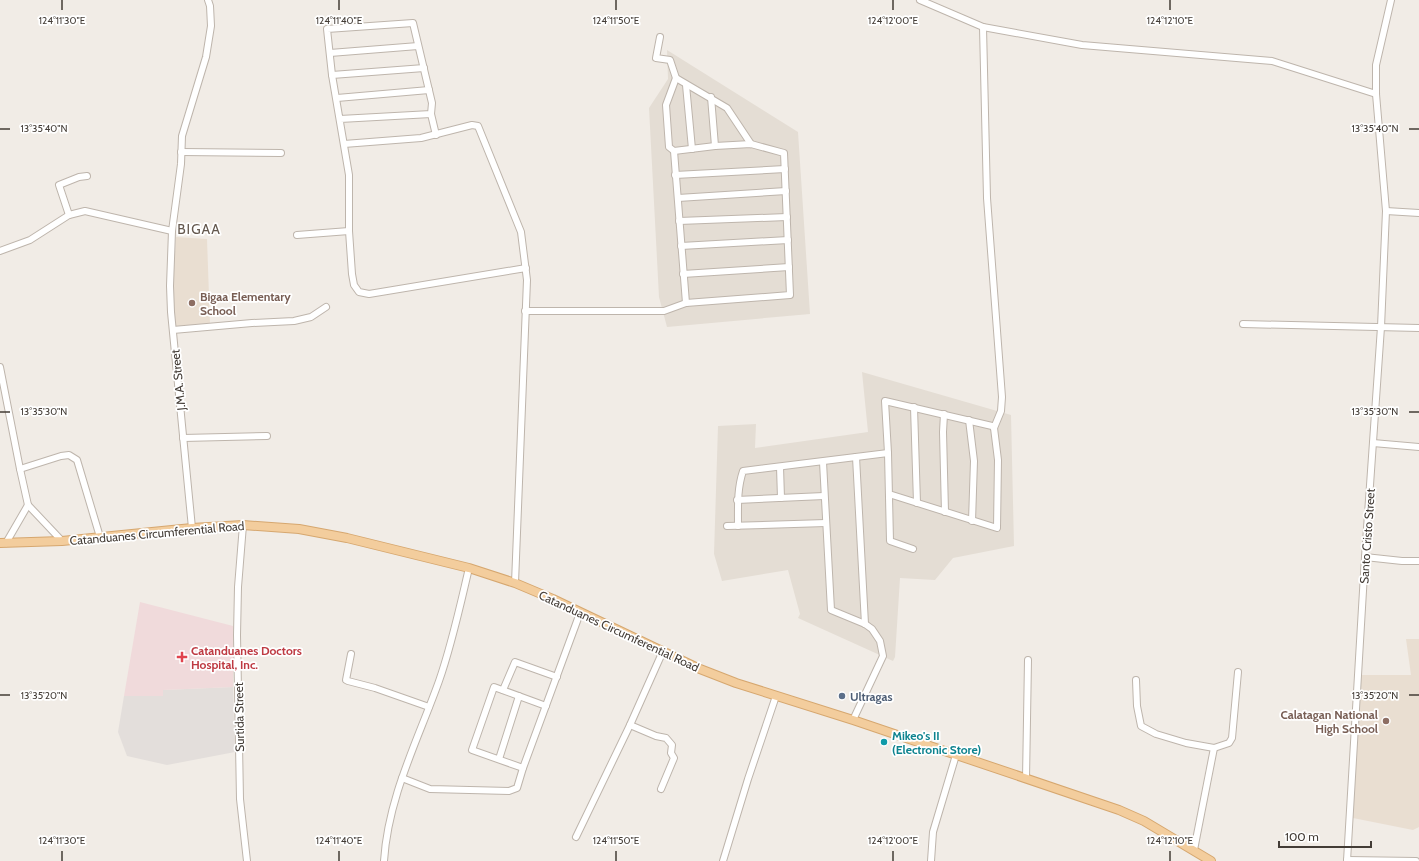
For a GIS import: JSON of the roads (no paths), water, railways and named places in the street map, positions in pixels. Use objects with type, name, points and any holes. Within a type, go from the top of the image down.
[{"type":"main road","name":"Catanduanes Circumferential Road","points":[[3,543],[62,541],[192,528],[274,526],[312,531],[469,568],[515,583],[546,596],[700,669],[736,683],[854,720],[1119,810],[1144,821],[1211,861]]},
{"type":"street","name":"J.M.A. Street","points":[[192,528],[170,286],[172,231],[181,164],[182,136],[206,57],[211,26],[210,6],[208,0]]},
{"type":"street","points":[[920,0],[983,27],[1082,44],[1272,60],[1376,94]]},
{"type":"street","name":"Santo Cristo Street","points":[[1347,860],[1365,557],[1381,327],[1386,211],[1376,94],[1376,65],[1391,0]]},
{"type":"street","points":[[436,135],[431,114],[432,103],[413,23],[327,29],[332,75],[349,175],[349,231],[352,274],[354,285],[359,292],[369,294],[526,268]]},
{"type":"street","points":[[889,494],[997,528],[998,460],[994,428],[1001,411],[1002,397],[987,198],[983,27]]},
{"type":"street","points":[[660,37],[656,58],[670,60],[676,78],[686,85],[711,97],[727,108],[751,144]]},
{"type":"street","points":[[330,53],[418,46]]},
{"type":"street","points":[[332,75],[424,68]]},
{"type":"street","points":[[525,311],[664,311],[686,303],[790,295],[784,153],[751,144],[715,146],[674,151],[669,147],[666,106],[676,78]]},
{"type":"street","points":[[686,85],[692,149]]},
{"type":"street","points":[[337,98],[429,90]]},
{"type":"street","points":[[711,97],[715,146]]},
{"type":"street","points":[[340,119],[431,114]]},
{"type":"street","points":[[344,144],[421,138],[472,125],[478,126],[521,232],[527,280],[515,583]]},
{"type":"street","points":[[674,151],[686,303]]},
{"type":"street","points":[[181,152],[281,153]]},
{"type":"street","points":[[675,175],[785,169]]},
{"type":"street","points":[[69,216],[59,185],[79,177],[87,176]]},
{"type":"street","points":[[678,198],[786,191]]},
{"type":"street","points":[[0,251],[30,240],[69,216],[85,211],[172,231]]},
{"type":"street","points":[[1386,211],[1419,213]]},
{"type":"street","points":[[679,221],[787,216]]},
{"type":"street","points":[[297,235],[349,231]]},
{"type":"street","points":[[681,246],[788,240]]},
{"type":"street","points":[[683,274],[789,267]]},
{"type":"street","points":[[173,330],[219,327],[245,323],[294,321],[311,317],[326,307]]},
{"type":"street","points":[[1243,324],[1419,328]]},
{"type":"street","points":[[0,367],[28,505],[62,541]]},
{"type":"street","points":[[913,549],[890,541],[885,401],[944,414],[994,428]]},
{"type":"street","points":[[914,407],[917,503]]},
{"type":"street","points":[[944,414],[945,512]]},
{"type":"street","points":[[968,420],[974,461],[972,521]]},
{"type":"street","points":[[183,438],[267,436]]},
{"type":"street","points":[[1373,443],[1419,447]]},
{"type":"street","points":[[738,526],[737,500],[739,483],[743,471],[888,453]]},
{"type":"street","points":[[20,469],[61,456],[69,456],[77,460],[100,537]]},
{"type":"street","points":[[856,457],[865,624]]},
{"type":"street","points":[[823,462],[831,610],[865,624],[872,629],[880,641],[883,656],[854,720]]},
{"type":"street","points":[[780,467],[781,498]]},
{"type":"street","points":[[737,500],[824,496]]},
{"type":"street","points":[[3,543],[28,505]]},
{"type":"street","points":[[727,526],[826,523]]},
{"type":"street","name":"Surtida Street","points":[[244,526],[238,587],[237,635],[240,799],[247,861]]},
{"type":"street","points":[[1365,557],[1402,561],[1419,561]]},
{"type":"street","points":[[384,861],[396,795],[448,654],[469,568]]},
{"type":"street","points":[[402,778],[430,789],[509,791],[517,788],[580,613]]},
{"type":"street","points":[[576,836],[630,725],[662,651]]},
{"type":"street","points":[[351,654],[346,680],[375,688],[429,707]]},
{"type":"street","points":[[1026,779],[1028,660]]},
{"type":"street","points":[[503,690],[515,662],[557,677]]},
{"type":"street","points":[[1136,680],[1137,706],[1141,726],[1156,734],[1178,741],[1214,748],[1229,743],[1232,738],[1238,672]]},
{"type":"street","points":[[523,768],[472,750],[494,687],[546,706]]},
{"type":"street","points":[[499,759],[519,696]]},
{"type":"street","points":[[723,861],[748,779],[776,696]]},
{"type":"street","points":[[630,725],[656,736],[666,738],[672,745],[671,753],[674,758],[661,789]]},
{"type":"street","points":[[1194,850],[1214,748]]},
{"type":"street","points":[[931,861],[933,832],[956,755]]},
{"type":"street","points":[[1347,860],[1416,861]]},
{"type":"place","name":"Bigaa Elementary School","points":[[192,303]]},
{"type":"place","name":"Catanduanes Doctors Hospital, Inc.","points":[[182,657]]},
{"type":"place","name":"Ultragas","points":[[842,696]]},
{"type":"place","name":"Calatagan National High School","points":[[1386,721]]},
{"type":"place","name":"Mikeo's II (Electronic Store)","points":[[884,742]]},
{"type":"district","name":"BIGAA","points":[[199,229]]}]
